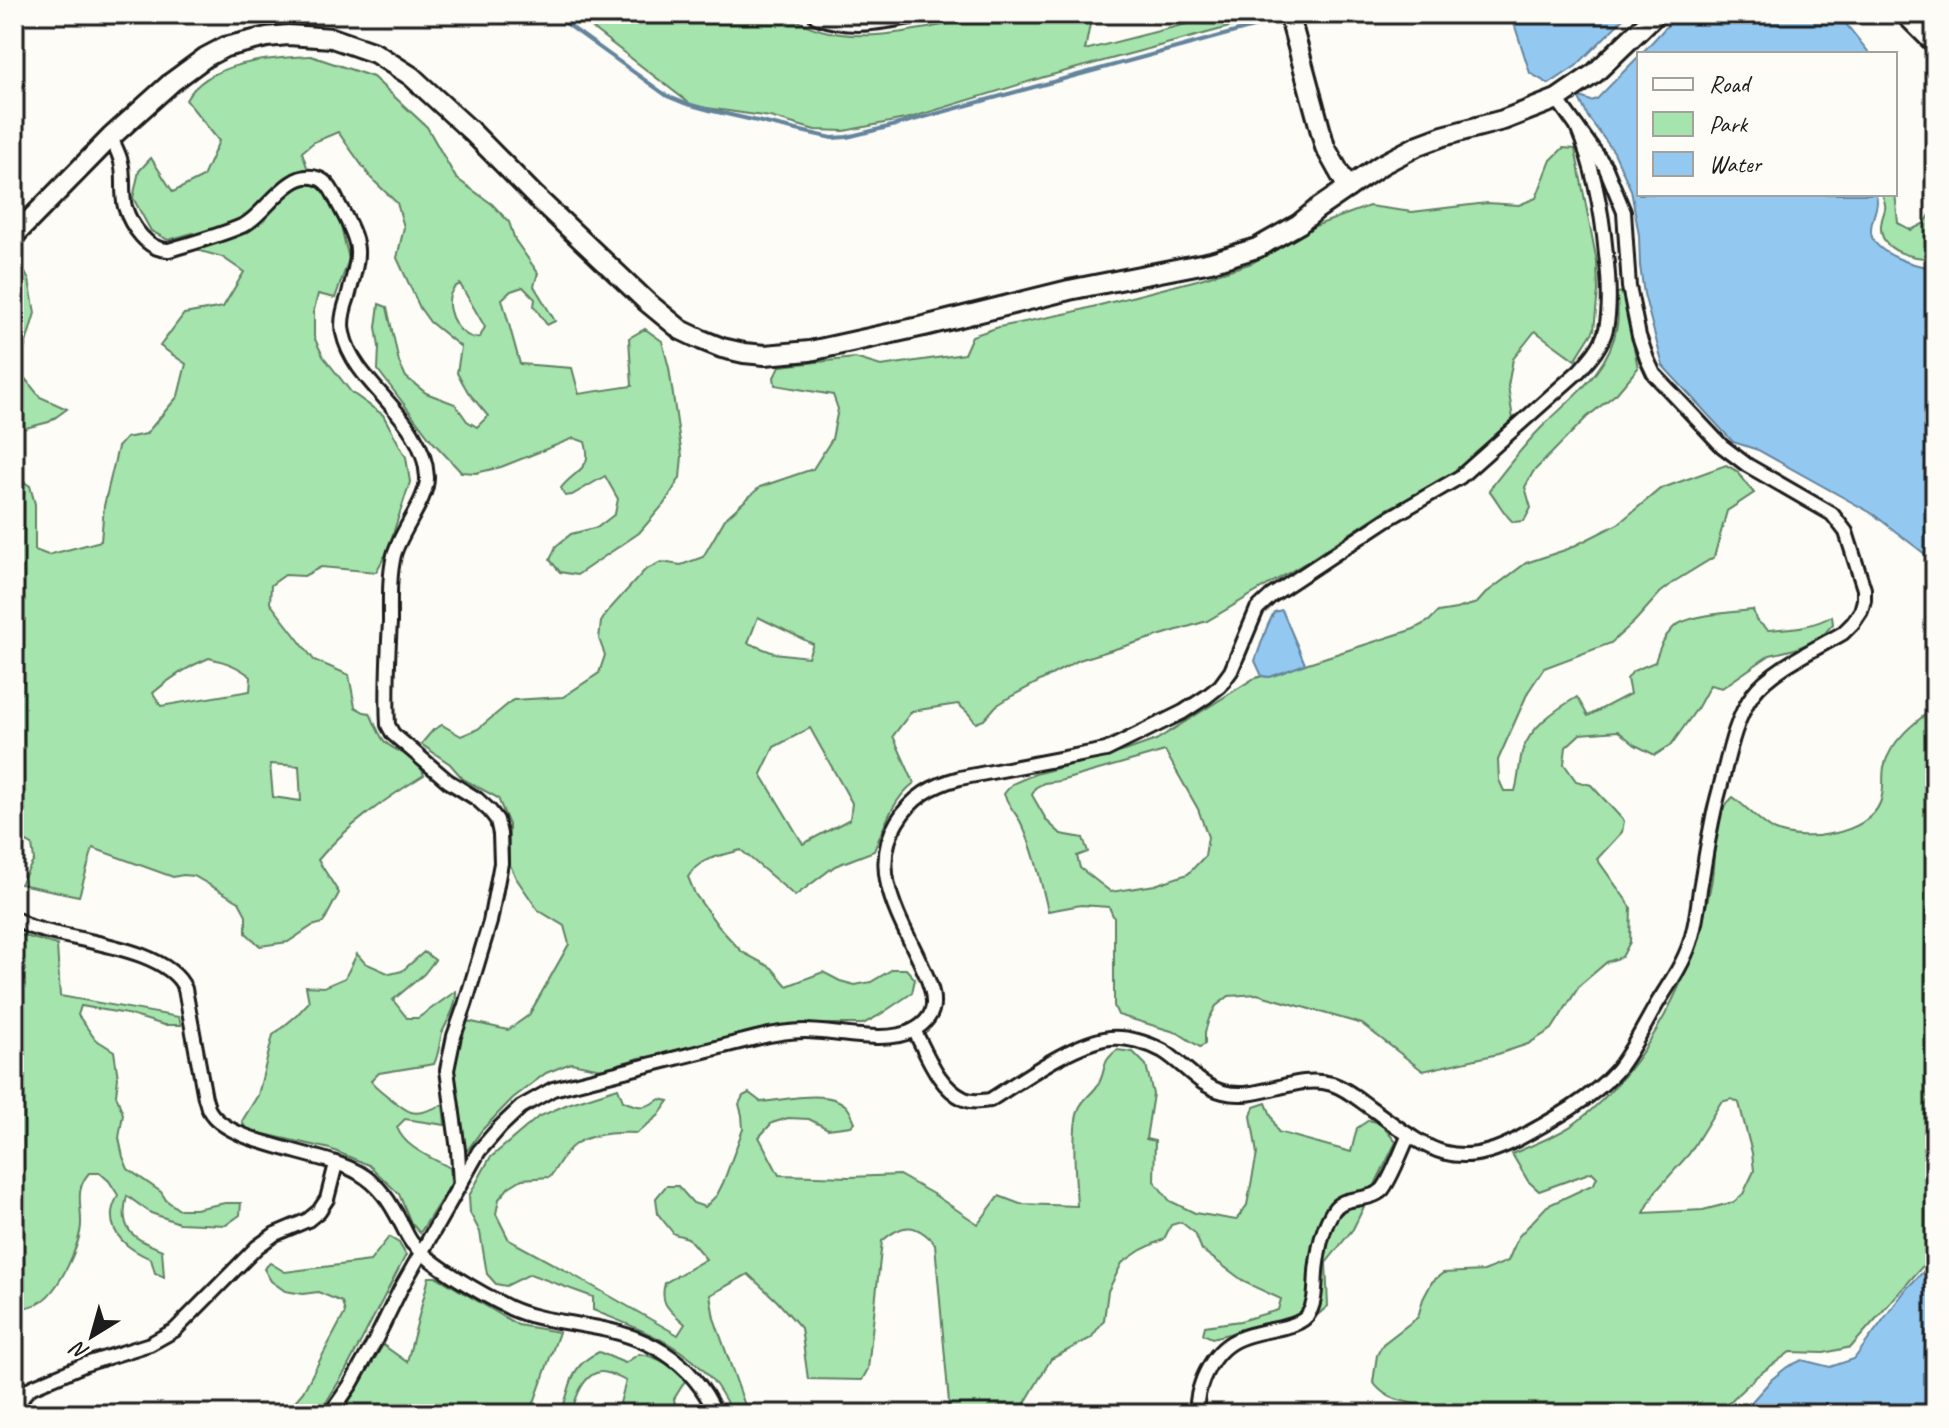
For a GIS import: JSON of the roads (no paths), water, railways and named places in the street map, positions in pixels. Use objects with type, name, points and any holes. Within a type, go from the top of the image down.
[{"type":"street","points":[[818,14],[842,21],[862,22],[911,14]]},
{"type":"street","points":[[1289,14],[1325,147],[1348,188]]},
{"type":"street","points":[[14,236],[111,137],[184,72],[206,57],[225,47],[267,37],[332,38],[375,53],[411,76],[681,330],[712,344],[744,353],[787,354],[848,344],[1069,290],[1237,255],[1276,238],[1381,165],[1419,145],[1503,120],[1557,99],[1595,73],[1656,14]]},
{"type":"street","points":[[1905,14],[1935,44]]},
{"type":"street","points":[[914,1030],[944,1082],[964,1099],[977,1102],[990,1100],[1061,1057],[1090,1044],[1111,1038],[1127,1039],[1161,1050],[1211,1088],[1224,1093],[1241,1095],[1317,1082],[1332,1084],[1346,1090],[1430,1147],[1460,1156],[1480,1155],[1518,1139],[1584,1098],[1619,1068],[1690,944],[1711,820],[1744,709],[1767,679],[1843,633],[1861,611],[1864,589],[1850,541],[1832,514],[1747,465],[1722,446],[1654,374],[1639,336],[1629,287],[1624,212],[1605,166],[1557,99]]},
{"type":"street","points":[[330,1414],[351,1384],[479,1151],[521,1107],[553,1089],[788,1031],[870,1037],[904,1035],[922,1025],[933,1008],[934,997],[899,919],[885,870],[893,828],[912,801],[940,783],[1106,750],[1183,712],[1206,697],[1220,686],[1231,671],[1257,609],[1271,596],[1386,520],[1460,477],[1555,393],[1595,353],[1606,332],[1609,280],[1602,216],[1588,154],[1577,127]]},
{"type":"street","points":[[111,137],[122,163],[125,208],[140,234],[160,251],[247,224],[299,178],[314,176],[330,187],[358,245],[358,258],[343,312],[342,328],[346,345],[357,364],[410,430],[425,460],[427,481],[424,495],[395,552],[390,577],[388,725],[393,734],[448,781],[490,811],[497,820],[500,834],[501,863],[490,922],[454,1036],[447,1070],[460,1185]]},
{"type":"street","points":[[14,918],[31,927],[157,962],[174,972],[185,989],[205,1098],[210,1112],[223,1124],[241,1135],[356,1170],[375,1183],[387,1197],[411,1243],[483,1295],[515,1310],[557,1322],[632,1335],[683,1365],[705,1390],[716,1414]]},
{"type":"street","points":[[1198,1414],[1196,1405],[1201,1384],[1207,1369],[1225,1346],[1237,1338],[1292,1325],[1306,1318],[1313,1304],[1317,1261],[1335,1208],[1345,1201],[1369,1198],[1381,1190],[1409,1135]]},
{"type":"street","points":[[14,1413],[32,1387],[86,1364],[150,1344],[175,1330],[257,1247],[319,1211],[327,1199],[336,1164]]},
{"type":"water","points":[[1511,14],[1571,14],[1574,18],[1578,14],[1628,14],[1576,66],[1549,84],[1530,73]]},
{"type":"water","points":[[1678,14],[1838,14],[1868,52],[1643,52]]},
{"type":"water","points":[[1637,58],[1637,196],[1876,196],[1871,227],[1873,240],[1897,258],[1935,267],[1935,557],[1930,558],[1873,514],[1758,450],[1733,442],[1663,366],[1644,294],[1631,190],[1614,152],[1588,117],[1579,98],[1597,99]]},
{"type":"water","points":[[1282,610],[1305,664],[1270,677],[1262,676],[1255,661],[1274,612]]},
{"type":"water","points":[[1935,1260],[1935,1414],[1738,1414],[1787,1367],[1802,1360],[1830,1367],[1854,1359],[1907,1288]]},
{"type":"waterway","points":[[553,14],[667,96],[713,111],[832,138],[888,127],[1275,21]]}]
